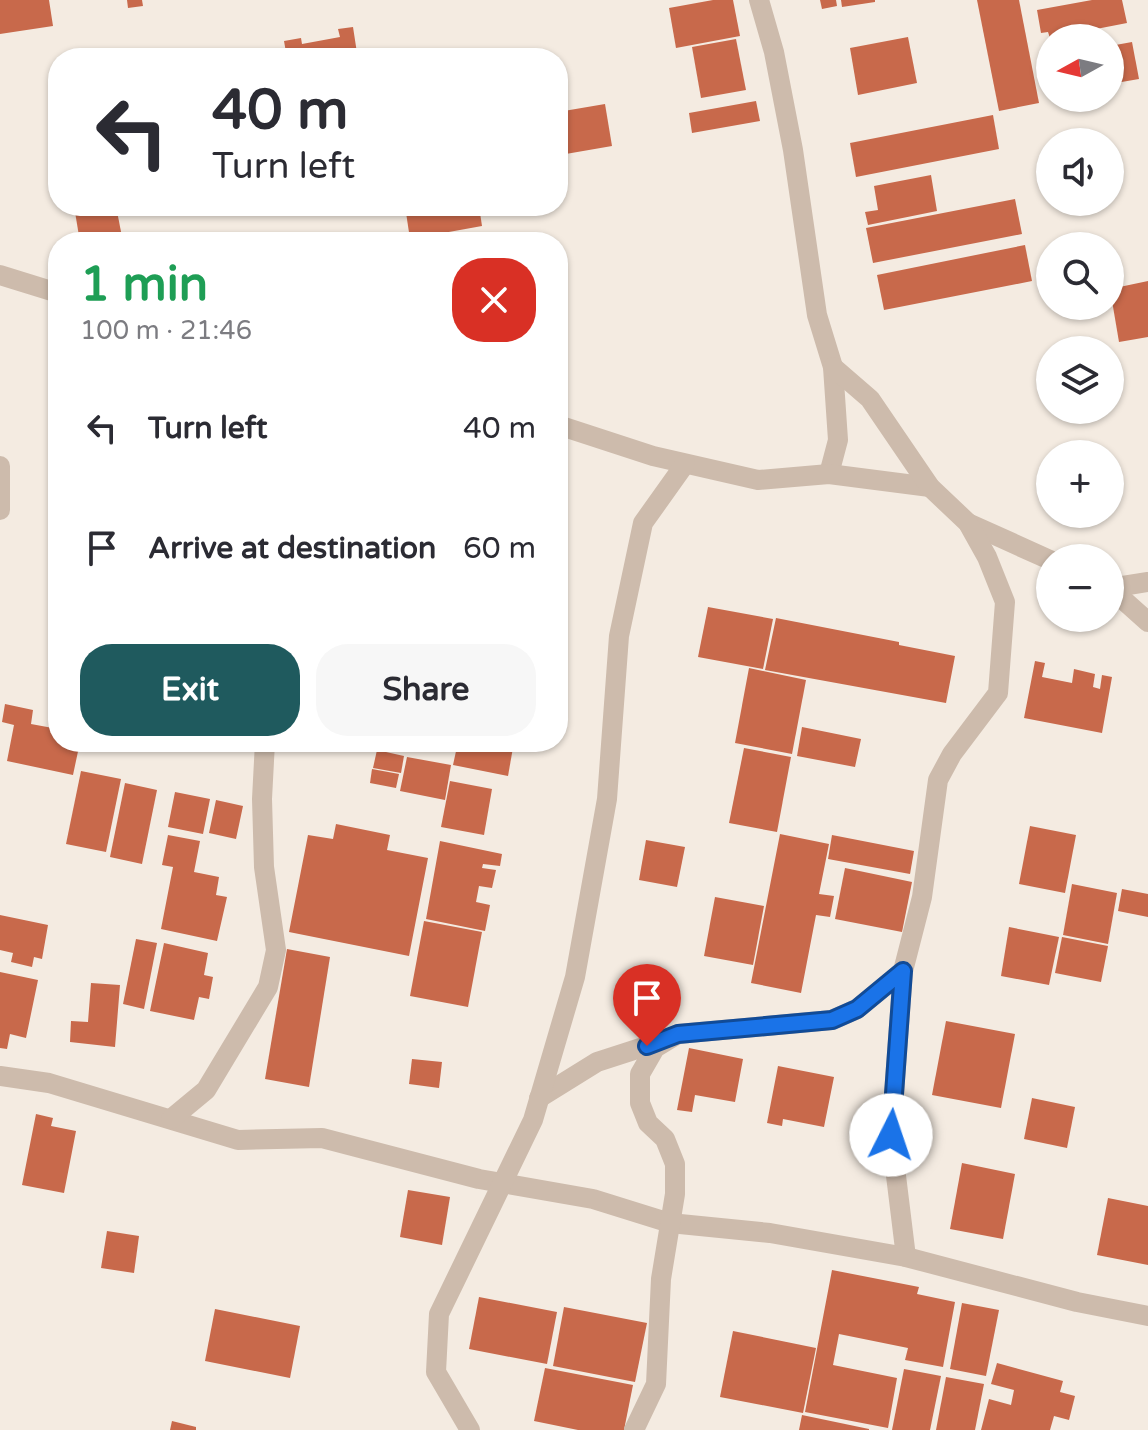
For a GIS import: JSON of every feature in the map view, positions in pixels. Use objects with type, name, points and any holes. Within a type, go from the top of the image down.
[{"type":"street","points":[[759,0],[774,52],[793,150],[817,315],[833,367],[838,440],[829,474]]},
{"type":"street","points":[[0,275],[48,290]]},
{"type":"street","points":[[833,367],[870,399],[930,487],[968,523],[987,557],[1005,602],[998,693],[952,754],[938,780],[922,897],[903,971],[891,1135],[906,1257]]},
{"type":"street","points":[[568,428],[653,456],[758,480],[829,474],[930,487]]},
{"type":"street","points":[[470,1430],[436,1372],[439,1314],[533,1120],[578,963],[607,799],[619,636],[643,523],[685,464]]},
{"type":"street","points":[[0,466],[0,510]]},
{"type":"street","points":[[968,523],[1036,554]]},
{"type":"street","points":[[1124,586],[1148,582]]},
{"type":"street","points":[[1124,601],[1148,622]]},
{"type":"street","points":[[171,1119],[206,1090],[268,987],[276,950],[264,867],[264,752]]},
{"type":"street","points":[[634,1430],[656,1384],[661,1279],[675,1194],[675,1164],[665,1139],[648,1123],[640,1103],[640,1074],[655,1048],[678,1034],[832,1020],[857,1009],[903,971]]},
{"type":"street","points":[[539,1098],[597,1062],[673,1038]]},
{"type":"street","points":[[0,1076],[49,1083],[238,1140],[322,1138],[501,1183],[593,1199],[670,1223],[770,1233],[906,1257],[1077,1302],[1148,1316]]},
{"type":"building","points":[[0,0],[49,0],[53,26],[0,34]]},
{"type":"building","points":[[127,0],[142,0],[143,6],[128,8]]},
{"type":"building","points":[[713,0],[733,0],[740,36],[676,48],[669,8]]},
{"type":"building","points":[[820,0],[836,0],[837,6],[822,9]]},
{"type":"building","points":[[841,0],[875,0],[875,2],[842,7]]},
{"type":"building","points":[[977,0],[1019,0],[1036,88],[1036,104],[999,111]]},
{"type":"building","points":[[1092,0],[1122,0],[1127,23],[1039,24],[1037,10]]},
{"type":"building","points":[[353,27],[356,48],[285,48],[284,41],[301,38],[302,44],[340,37],[338,29]]},
{"type":"building","points":[[908,37],[917,83],[858,95],[850,48]]},
{"type":"building","points":[[736,39],[746,90],[701,98],[692,47]]},
{"type":"building","points":[[1132,42],[1139,79],[1124,82],[1124,43]]},
{"type":"building","points":[[756,101],[760,121],[692,133],[689,113]]},
{"type":"building","points":[[605,104],[612,146],[568,154],[568,110]]},
{"type":"building","points":[[993,115],[999,149],[856,177],[850,143]]},
{"type":"building","points":[[931,175],[937,211],[868,225],[865,212],[878,210],[874,186]]},
{"type":"building","points":[[1015,199],[1022,234],[873,263],[866,228]]},
{"type":"building","points":[[76,216],[118,216],[121,232],[78,232]]},
{"type":"building","points":[[407,216],[480,216],[482,226],[449,232],[409,232]]},
{"type":"building","points":[[1025,245],[1032,281],[884,310],[877,275]]},
{"type":"building","points":[[1148,281],[1148,337],[1124,341],[1124,336],[1118,336],[1115,320],[1124,320],[1124,286]]},
{"type":"building","points":[[708,607],[773,619],[763,669],[698,657]]},
{"type":"building","points":[[776,618],[955,656],[946,703],[765,670]]},
{"type":"building","points":[[1035,661],[1045,663],[1042,677],[1072,683],[1074,669],[1095,674],[1093,687],[1100,689],[1102,675],[1112,677],[1102,733],[1024,718]]},
{"type":"building","points":[[749,668],[806,680],[792,754],[735,743]]},
{"type":"building","points":[[5,704],[33,710],[31,724],[48,727],[48,752],[78,752],[73,775],[7,761],[14,725],[2,722]]},
{"type":"building","points":[[802,727],[861,739],[855,767],[797,756]]},
{"type":"building","points":[[744,748],[791,757],[777,832],[729,823]]},
{"type":"building","points":[[377,752],[404,756],[401,773],[373,768]]},
{"type":"building","points":[[456,752],[512,752],[508,776],[453,765]]},
{"type":"building","points":[[407,757],[451,765],[445,800],[400,791]]},
{"type":"building","points":[[372,769],[399,774],[396,788],[370,783]]},
{"type":"building","points":[[81,771],[121,779],[106,852],[66,844]]},
{"type":"building","points":[[450,781],[492,789],[484,835],[441,827]]},
{"type":"building","points":[[125,783],[157,790],[142,864],[110,857]]},
{"type":"building","points":[[175,792],[210,799],[203,834],[168,827]]},
{"type":"building","points":[[216,800],[243,806],[236,839],[209,833]]},
{"type":"building","points":[[336,824],[390,835],[387,850],[428,858],[409,956],[289,932],[308,835],[333,839]]},
{"type":"building","points":[[1030,826],[1076,835],[1065,893],[1019,884]]},
{"type":"building","points":[[780,834],[829,844],[819,894],[834,896],[830,917],[816,915],[801,993],[751,983]]},
{"type":"building","points":[[168,835],[200,841],[194,872],[219,877],[216,895],[227,897],[217,941],[161,929],[173,867],[162,865]]},
{"type":"building","points":[[832,835],[914,851],[910,874],[828,859]]},
{"type":"building","points":[[646,840],[685,847],[677,887],[639,880]]},
{"type":"building","points":[[440,841],[502,854],[500,866],[483,864],[482,868],[496,870],[492,888],[479,886],[476,902],[490,905],[485,931],[426,919]]},
{"type":"building","points":[[845,868],[912,882],[902,932],[835,919]]},
{"type":"building","points":[[1072,884],[1117,893],[1108,944],[1063,935]]},
{"type":"building","points":[[1122,889],[1148,894],[1148,917],[1118,911]]},
{"type":"building","points":[[715,897],[764,906],[753,965],[704,956]]},
{"type":"building","points":[[0,915],[48,925],[42,959],[34,957],[32,967],[11,962],[13,953],[0,950]]},
{"type":"building","points":[[424,921],[482,932],[468,1007],[410,996]]},
{"type":"building","points":[[1009,927],[1059,937],[1049,985],[1001,976]]},
{"type":"building","points":[[1062,937],[1108,946],[1101,982],[1055,973]]},
{"type":"building","points":[[136,939],[157,943],[144,1009],[123,1004]]},
{"type":"building","points":[[164,943],[208,953],[204,975],[213,977],[209,999],[199,997],[194,1020],[150,1011]]},
{"type":"building","points":[[287,949],[330,957],[309,1087],[265,1079]]},
{"type":"building","points":[[0,972],[38,980],[26,1038],[10,1034],[7,1049],[0,1048]]},
{"type":"building","points":[[91,983],[120,985],[115,1047],[70,1042],[71,1021],[88,1022]]},
{"type":"building","points":[[946,1021],[1015,1034],[1001,1108],[932,1095]]},
{"type":"building","points":[[689,1048],[743,1059],[735,1102],[695,1095],[692,1112],[677,1110]]},
{"type":"building","points":[[412,1059],[442,1062],[439,1088],[409,1084]]},
{"type":"building","points":[[778,1066],[834,1077],[824,1127],[783,1119],[782,1126],[767,1123]]},
{"type":"building","points":[[1032,1098],[1075,1107],[1067,1148],[1024,1139]]},
{"type":"building","points":[[36,1114],[53,1118],[51,1126],[76,1131],[64,1193],[22,1185]]},
{"type":"building","points":[[962,1163],[1015,1174],[1003,1239],[950,1229]]},
{"type":"building","points":[[408,1190],[450,1197],[442,1245],[400,1237]]},
{"type":"building","points":[[1108,1198],[1148,1206],[1148,1265],[1097,1255]]},
{"type":"building","points":[[107,1231],[139,1236],[134,1273],[101,1268]]},
{"type":"building","points":[[832,1270],[919,1287],[917,1294],[955,1302],[943,1367],[905,1360],[908,1348],[839,1334],[833,1365],[897,1378],[888,1428],[805,1412]]},
{"type":"building","points":[[479,1297],[557,1312],[547,1364],[469,1349]]},
{"type":"building","points":[[962,1303],[999,1310],[986,1376],[950,1369]]},
{"type":"building","points":[[564,1307],[647,1323],[635,1382],[553,1366]]},
{"type":"building","points":[[215,1309],[300,1326],[290,1378],[205,1361]]},
{"type":"building","points":[[733,1331],[816,1348],[803,1413],[720,1397]]},
{"type":"building","points":[[997,1363],[1063,1381],[1060,1392],[1075,1396],[1069,1420],[1054,1416],[1050,1430],[981,1430],[989,1399],[1011,1405],[1014,1390],[991,1384]]},
{"type":"building","points":[[545,1368],[633,1385],[624,1430],[578,1430],[534,1421]]},
{"type":"building","points":[[904,1369],[941,1376],[930,1430],[892,1430]]},
{"type":"building","points":[[946,1377],[984,1384],[975,1430],[936,1430]]},
{"type":"building","points":[[802,1415],[869,1429],[869,1430],[799,1430]]},
{"type":"building","points":[[172,1421],[196,1427],[196,1430],[170,1430]]},
{"type":"route","points":[[647,1046],[678,1034],[832,1020],[857,1009],[903,971],[891,1135]]}]
